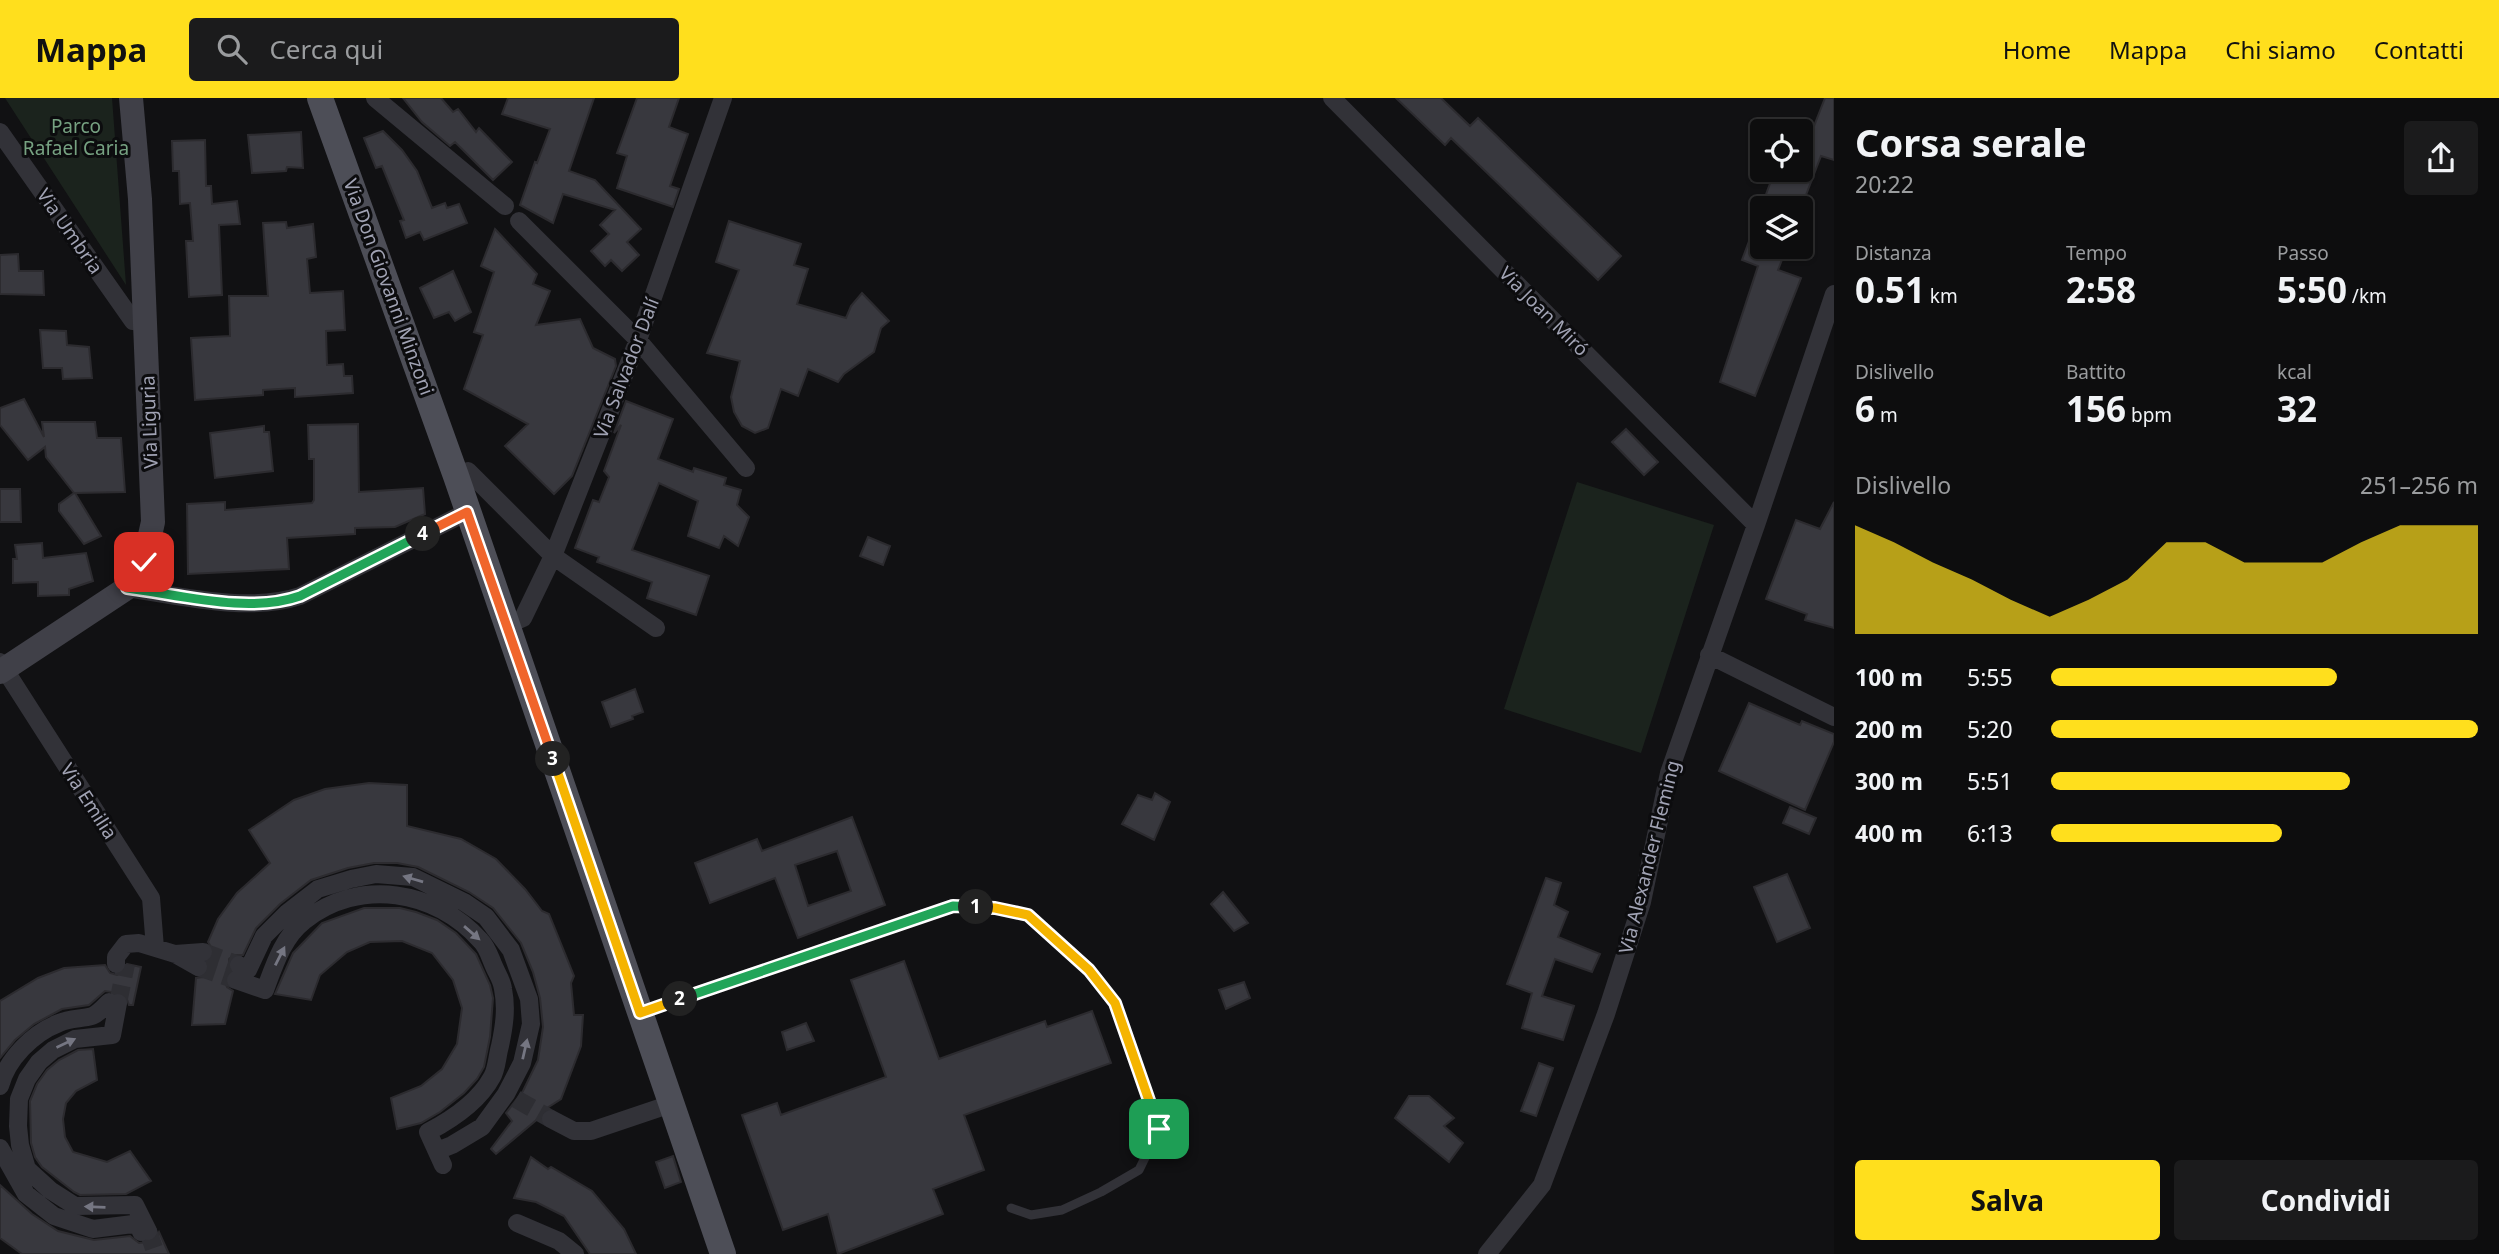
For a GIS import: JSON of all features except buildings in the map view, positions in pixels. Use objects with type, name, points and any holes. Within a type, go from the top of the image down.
[{"type":"main road","name":"Via Don Giovanni Minzoni","points":[[329,102],[467,512],[723,1254]]},
{"type":"street","name":"Via Liguria","points":[[2,668],[127,588],[144,562],[153,522],[141,199],[131,98]]},
{"type":"street","points":[[375,98],[505,206]]},
{"type":"street","name":"Via Salvador Dalí","points":[[508,625],[523,618],[554,556],[638,340],[723,98]]},
{"type":"street","name":"Via Joan Miró","points":[[1332,98],[1756,525]]},
{"type":"street","name":"Via Umbria","points":[[0,132],[133,321],[146,322]]},
{"type":"street","points":[[519,221],[638,340],[746,468]]},
{"type":"street","name":"Via Alexander Fleming","points":[[1487,1254],[1542,1185],[1605,1014],[1642,902],[1669,773],[1834,294]]},
{"type":"street","points":[[456,476],[468,471],[554,556],[656,628]]},
{"type":"street","points":[[127,588],[252,605],[281,603],[467,512]]},
{"type":"street","points":[[1709,655],[1834,717]]},
{"type":"street","name":"Via Emilia","points":[[2,668],[151,898],[155,948]]},
{"type":"street","points":[[376,874],[413,877],[464,902],[486,917],[511,950],[529,999],[531,1024],[511,1096],[482,1127],[452,1146],[440,1158],[428,1132],[448,1121],[493,1076],[506,1018],[503,987],[483,942],[447,912],[413,898],[379,893],[351,898],[303,922],[278,957],[265,990],[237,972],[248,970],[264,936],[287,913],[318,889],[351,878],[376,874]]},
{"type":"street","points":[[121,964],[116,957],[126,944],[139,943],[201,960]]},
{"type":"street","points":[[0,1086],[16,1055],[45,1029],[61,1021],[94,1016],[114,1002],[112,1035],[75,1039],[53,1049],[27,1079],[19,1099],[20,1145],[27,1169],[50,1190],[75,1206],[135,1205],[145,1231],[132,1224],[93,1229],[54,1216],[26,1194],[0,1148]]},
{"type":"street","points":[[488,1082],[511,1096]]},
{"type":"street","points":[[551,1119],[574,1131],[591,1132],[671,1104]]},
{"type":"street","points":[[517,1223],[575,1254]]},
{"type":"lane","points":[[640,1013],[953,906],[995,908],[1028,915],[1089,970],[1115,1003],[1159,1129],[1139,1170],[1101,1192],[1062,1210],[1031,1215],[1011,1208]]},
{"type":"green space","name":"Parco Rafael Caria","points":[[5,98],[112,98],[126,285]]},
{"type":"green space","points":[[1577,482],[1714,525],[1641,753],[1504,709]]},
{"type":"tunnel","points":[[203,952],[239,965]]},
{"type":"tunnel","points":[[118,1003],[126,964]]},
{"type":"tunnel","points":[[198,967],[236,980]]},
{"type":"tunnel","points":[[516,1099],[551,1119]]},
{"type":"tunnel","points":[[148,1231],[156,1254]]},
{"type":"route","points":[[144,562],[127,588],[252,605],[281,603],[467,512],[640,1013],[953,906],[995,908],[1028,915],[1089,970],[1115,1003],[1159,1129]]}]
